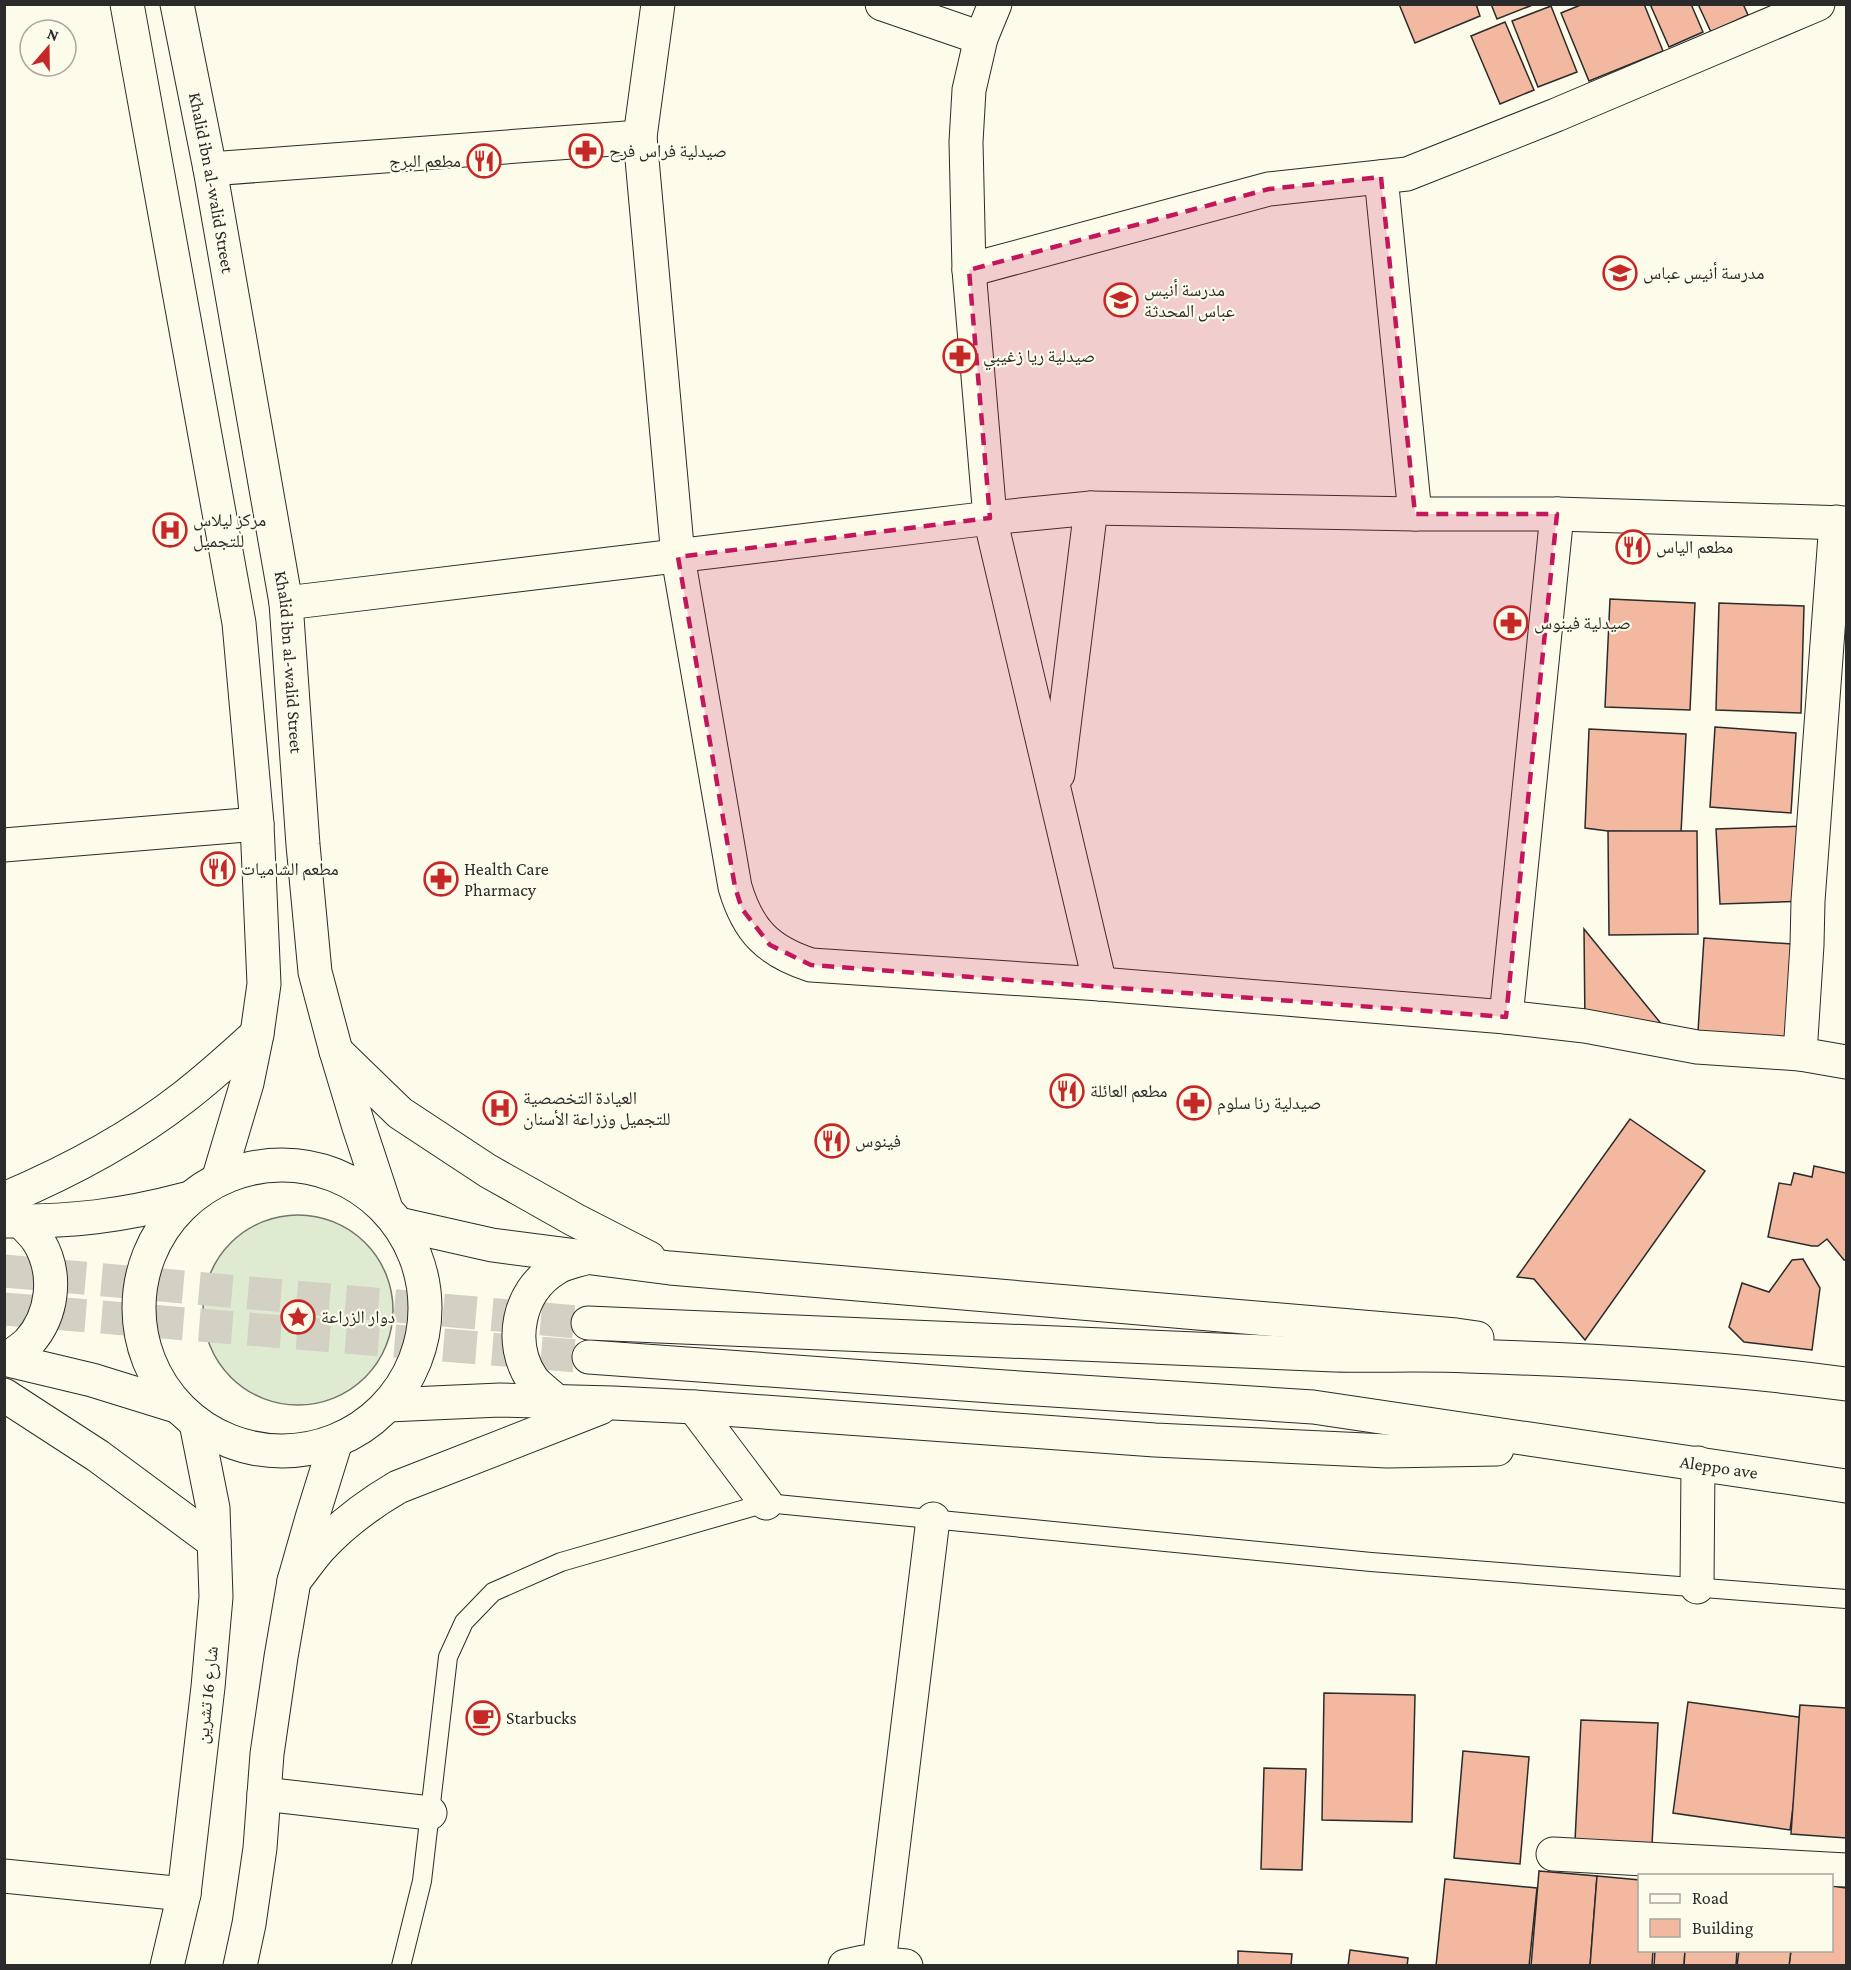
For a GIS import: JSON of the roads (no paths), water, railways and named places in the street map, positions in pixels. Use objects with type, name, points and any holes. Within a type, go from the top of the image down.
[{"type":"street","points":[[127,4],[239,623],[257,824],[264,984],[245,1093],[219,1178]]},
{"type":"street","name":"Khalid ibn al-walid Street","points":[[177,4],[210,169],[286,603],[303,845],[315,972],[336,1052],[392,1216]]},
{"type":"street","points":[[658,4],[640,137],[678,557],[735,887],[742,909],[754,928],[770,945],[789,958],[812,965],[1101,984],[1506,1017],[1585,1026],[1697,1047],[1800,1054],[1846,1062]]},
{"type":"street","points":[[882,4],[981,38]]},
{"type":"street","points":[[995,4],[981,38],[969,90],[966,142],[969,270],[990,518],[1101,984]]},
{"type":"street","points":[[969,270],[1269,189],[1407,174],[1567,110],[1818,4]]},
{"type":"street","points":[[210,169],[640,137]]},
{"type":"street","points":[[1381,177],[1415,514]]},
{"type":"street","points":[[286,603],[990,518],[1091,508],[1415,514],[1557,514],[1841,523],[1808,901],[1800,1054]]},
{"type":"street","points":[[1055,794],[1091,508]]},
{"type":"street","points":[[1506,1017],[1557,514]]},
{"type":"street","points":[[4,844],[257,824]]},
{"type":"street","points":[[10,1213],[48,1180],[97,1155],[183,1098],[257,1034]]},
{"type":"street","points":[[336,1052],[400,1113],[478,1164],[575,1220],[670,1268]]},
{"type":"street","points":[[6,1359],[92,1380],[186,1414],[224,1439],[255,1449],[288,1451],[312,1448],[336,1441],[364,1426],[388,1406],[407,1380],[419,1352],[426,1321],[424,1287],[415,1253],[392,1216],[349,1181],[306,1166],[267,1165],[219,1178],[186,1199],[161,1228],[144,1262],[137,1300],[141,1338],[154,1375],[186,1414]]},
{"type":"street","points":[[10,1213],[63,1221],[146,1210],[186,1199]]},
{"type":"street","points":[[6,1359],[28,1343],[39,1328],[44,1320],[51,1294],[49,1267],[39,1242],[10,1213]]},
{"type":"street","points":[[392,1216],[492,1245],[585,1258],[670,1268],[1456,1335],[1617,1362]]},
{"type":"street","points":[[556,1401],[532,1380],[519,1350],[519,1318],[532,1289],[555,1268],[585,1258]]},
{"type":"street","points":[[588,1323],[1363,1356],[1464,1355],[1617,1362],[1769,1374],[1846,1384]]},
{"type":"street","points":[[589,1357],[1313,1407],[1592,1447]]},
{"type":"street","points":[[4,1395],[98,1456],[214,1542]]},
{"type":"street","points":[[388,1406],[489,1401],[613,1403],[1155,1440],[1364,1450],[1592,1447]]},
{"type":"street","points":[[294,1581],[319,1549],[348,1521],[398,1487],[613,1403]]},
{"type":"street","points":[[694,1407],[766,1503]]},
{"type":"street","name":"شارع 16 تشرين","points":[[167,1965],[184,1894],[215,1609],[213,1508],[186,1414]]},
{"type":"street","points":[[240,1965],[249,1924],[260,1848],[267,1754],[294,1581],[336,1441]]},
{"type":"street","name":"Aleppo ave","points":[[1592,1447],[1845,1486]]},
{"type":"street","points":[[1697,1587],[1698,1463]]},
{"type":"street","points":[[845,1965],[863,1962],[893,1964],[933,1519]]},
{"type":"street","points":[[264,1794],[430,1813]]},
{"type":"street","points":[[1553,1854],[1846,1870]]},
{"type":"street","points":[[4,1876],[184,1894]]},
{"type":"lane","points":[[401,1965],[422,1881],[448,1657],[464,1622],[493,1592],[561,1562],[766,1503],[1371,1562],[1846,1599]]},
{"type":"tunnel","points":[[4,1271],[588,1323]]},
{"type":"tunnel","points":[[4,1309],[589,1357]]},
{"type":"place","name":"صيدلية فراس فرح","points":[[586,151]]},
{"type":"place","name":"مطعم البرج","points":[[484,161]]},
{"type":"place","name":"مدرسة أنيس عباس","points":[[1620,273]]},
{"type":"place","name":"مدرسة أنيس عباس المحدثة","points":[[1121,300]]},
{"type":"place","name":"صيدلية ريا زغيبي","points":[[960,356]]},
{"type":"place","name":"مركز ليلاس للتجميل","points":[[170,530]]},
{"type":"place","name":"مطعم الياس","points":[[1633,547]]},
{"type":"place","name":"صيدلية فينوس","points":[[1511,623]]},
{"type":"place","name":"مطعم الشاميات","points":[[218,869]]},
{"type":"place","name":"Health Care Pharmacy","points":[[441,879]]},
{"type":"place","name":"مطعم العائلة","points":[[1067,1091]]},
{"type":"place","name":"صيدلية رنا سلوم","points":[[1194,1103]]},
{"type":"place","name":"العيادة التخصصية للتجميل وزراعة الأسنان","points":[[500,1108]]},
{"type":"place","name":"فينوس","points":[[832,1141]]},
{"type":"place","name":"دوار الزراعة","points":[[298,1317]]},
{"type":"place","name":"Starbucks","points":[[483,1718]]}]
